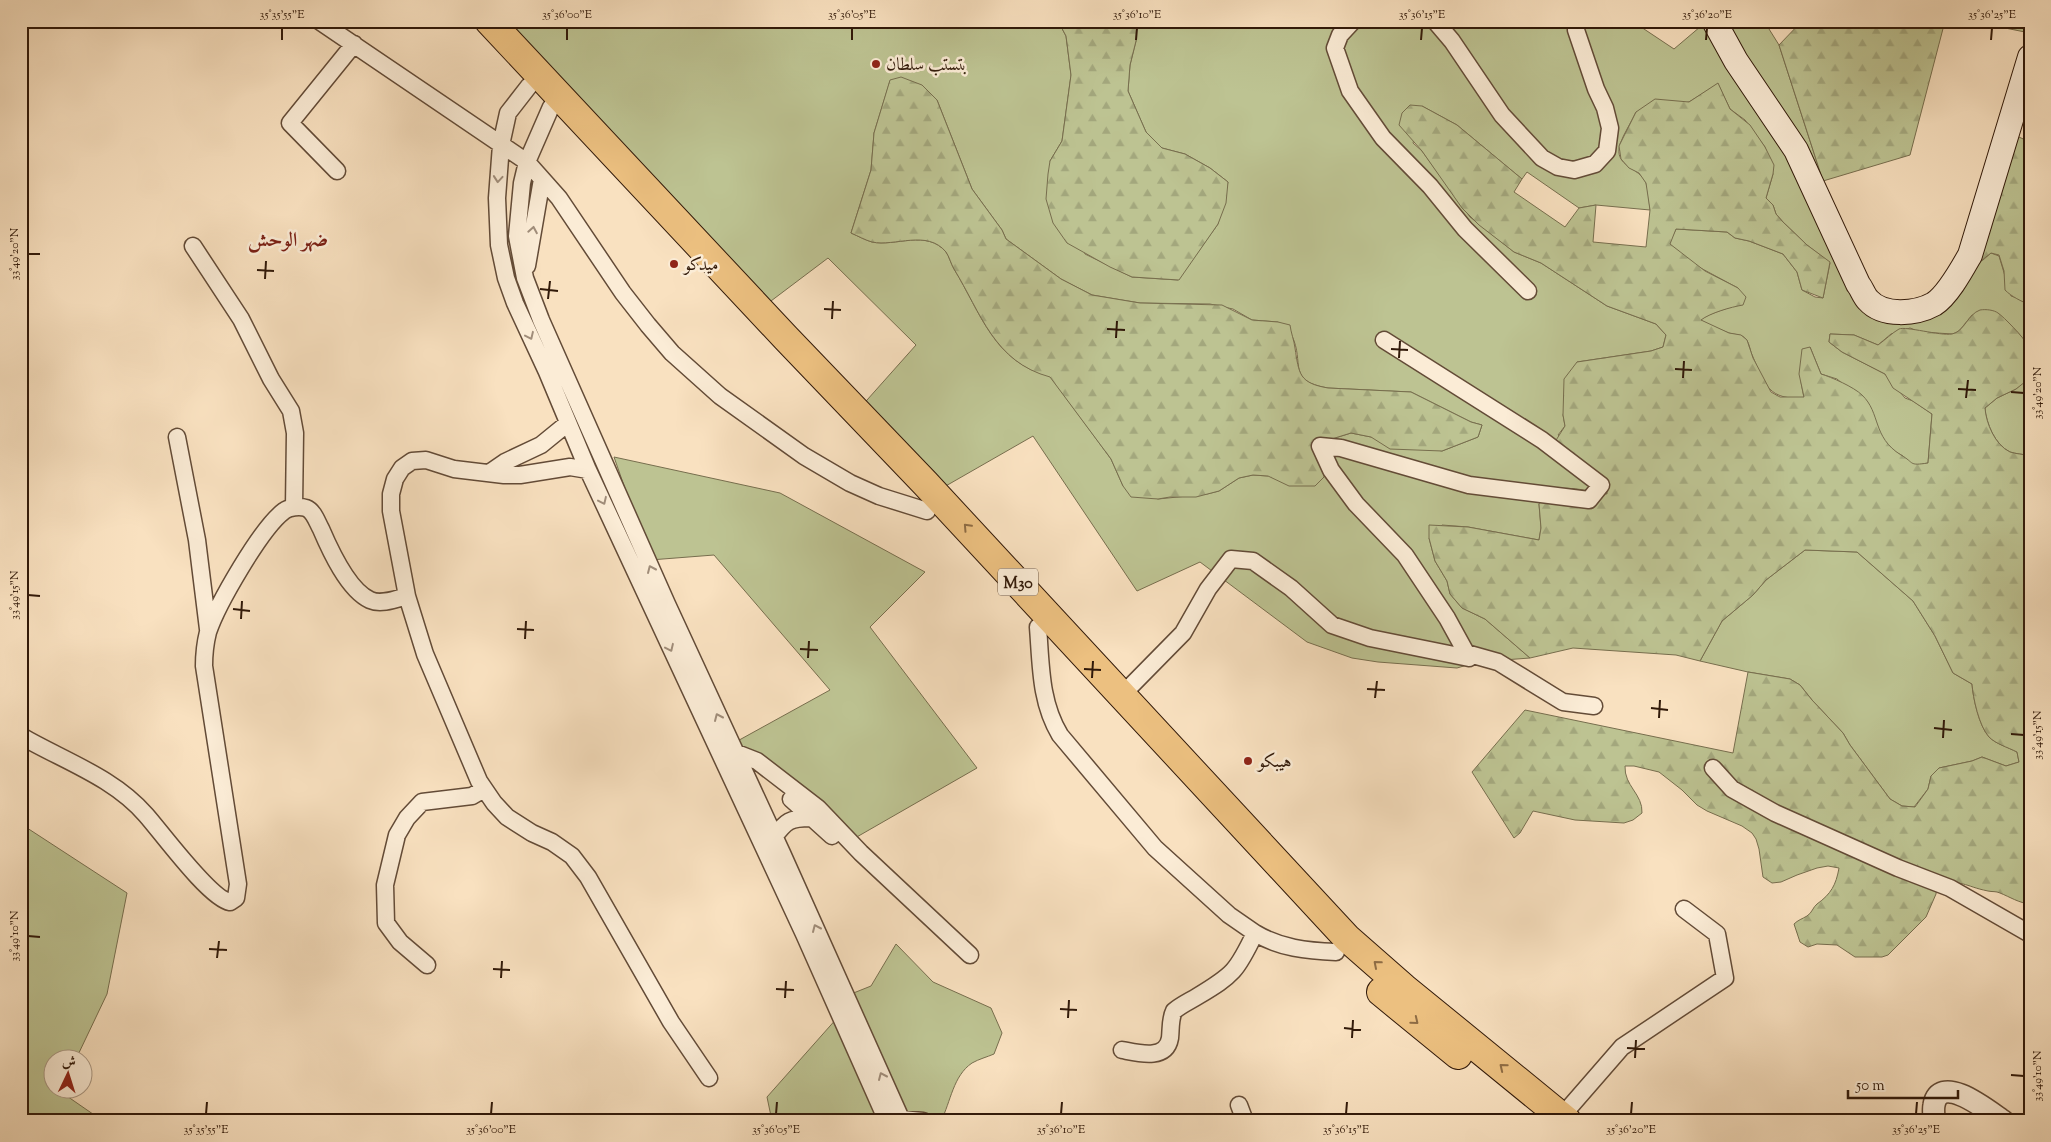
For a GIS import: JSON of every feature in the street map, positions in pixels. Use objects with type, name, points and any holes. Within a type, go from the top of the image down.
[{"type":"highway","name":"M30","points":[[467,21],[1038,627],[1347,938],[1543,1110]]},
{"type":"highway","name":"M30","points":[[489,21],[786,338],[925,482],[1122,695],[1181,771],[1336,952],[1414,1021],[1543,1110]]},
{"type":"main road","points":[[1714,21],[1741,68],[1796,150],[1858,284],[1869,301],[1882,309],[1897,312],[1918,309],[1935,303],[1956,280],[1970,254],[2030,56]]},
{"type":"street","points":[[319,21],[527,162],[559,198],[623,293],[648,325],[672,353],[720,396],[804,456],[850,484],[878,496],[927,511]]},
{"type":"street","points":[[1353,21],[1340,35],[1335,48],[1350,91],[1383,138],[1430,186],[1465,229],[1528,291]]},
{"type":"street","points":[[1435,21],[1452,41],[1508,122],[1542,158],[1558,167],[1574,170],[1595,164],[1607,151],[1610,128],[1605,108],[1596,89],[1576,30],[1576,21]]},
{"type":"street","points":[[337,171],[290,122],[354,44]]},
{"type":"street","points":[[529,86],[508,113],[501,145],[497,198],[499,245],[506,278],[515,303],[588,470],[728,755],[897,1120]]},
{"type":"street","points":[[550,107],[527,162],[522,184],[517,236],[525,278],[541,320],[728,755],[774,837],[897,1120]]},
{"type":"street","points":[[525,278],[542,180]]},
{"type":"street","points":[[193,246],[241,319],[271,378],[291,411],[295,433],[294,507]]},
{"type":"street","points":[[1122,695],[1183,633],[1208,589],[1231,559],[1253,560],[1291,588],[1332,625],[1370,638],[1469,658],[1447,618],[1405,555],[1356,504],[1331,470],[1320,446],[1341,448],[1469,485],[1518,492],[1589,500],[1602,485],[1542,440],[1384,340]]},
{"type":"street","points":[[490,473],[506,462],[542,445],[568,423]]},
{"type":"street","points":[[177,437],[196,540],[208,632]]},
{"type":"street","points":[[588,470],[570,467],[520,475],[454,469],[426,460],[412,461],[402,468],[395,479],[391,494],[391,511],[407,596],[424,654],[479,782],[507,817],[532,833],[552,842],[572,856],[588,877],[671,1022],[709,1078]]},
{"type":"street","points":[[21,736],[102,779],[125,796],[144,813],[208,888],[223,901],[230,902],[236,898],[238,884],[204,666],[208,632],[221,604],[257,543],[285,510],[294,507],[307,508],[314,515],[334,556],[352,586],[370,600],[384,602],[407,596]]},
{"type":"street","points":[[1038,627],[1041,678],[1045,704],[1052,721],[1060,735],[1155,848],[1229,915],[1267,940],[1305,951],[1336,952]]},
{"type":"street","points":[[1466,653],[1498,662],[1563,702],[1594,706]]},
{"type":"street","points":[[728,755],[790,799],[834,838],[861,853]]},
{"type":"street","points":[[728,755],[757,761],[796,791],[843,832],[861,853],[970,955]]},
{"type":"street","points":[[1713,768],[1732,788],[1775,813],[1898,868],[1950,888],[2030,934]]},
{"type":"street","points":[[427,965],[400,942],[386,923],[385,885],[397,835],[407,818],[422,802],[472,796],[484,789]]},
{"type":"street","points":[[774,837],[786,823],[793,819],[810,818]]},
{"type":"street","points":[[1543,1110],[1622,1047],[1725,978],[1717,934],[1684,909]]},
{"type":"street","points":[[1122,1050],[1152,1054],[1163,1050],[1169,1040],[1174,1011],[1216,986],[1234,971],[1241,963],[1255,933]]},
{"type":"street","points":[[1934,1121],[1934,1104],[1937,1098],[1952,1092],[1967,1097],[2003,1121]]},
{"type":"street","points":[[1239,1105],[1245,1121]]},
{"type":"street","points":[[897,1120],[922,1121]]},
{"type":"green space","points":[[497,21],[1058,21],[1066,36],[1071,75],[1062,141],[1050,161],[1085,254],[1132,277],[1178,280],[1218,224],[1228,182],[1210,168],[1185,154],[1162,148],[1146,132],[1128,91],[1130,65],[1136,41],[1137,21],[1632,21],[1674,49],[1707,21],[1764,21],[1779,45],[1823,181],[1851,285],[1894,303],[1927,297],[1953,277],[1983,260],[1991,253],[1999,256],[2011,296],[2030,305],[2030,358],[2022,337],[1999,314],[1972,315],[1959,331],[1953,334],[1920,332],[1910,328],[1891,334],[1878,345],[1854,335],[1830,334],[1829,342],[1842,352],[1885,374],[1905,398],[1932,414],[1928,463],[1917,465],[1909,463],[1882,438],[1872,413],[1855,390],[1837,379],[1821,374],[1810,347],[1801,382],[1804,398],[1783,397],[1776,394],[1765,383],[1744,337],[1729,333],[1700,320],[1734,306],[1738,288],[1695,265],[1669,244],[1676,229],[1727,232],[1735,238],[1749,241],[1783,254],[1797,272],[1802,290],[1815,297],[1823,298],[1830,263],[1807,245],[1776,214],[1773,205],[1766,198],[1773,174],[1765,147],[1745,120],[1730,109],[1718,84],[1689,102],[1636,112],[1620,144],[1619,152],[1620,158],[1638,173],[1646,183],[1650,210],[1596,205],[1579,208],[1527,172],[1522,179],[1457,125],[1422,106],[1413,143],[1422,151],[1470,217],[1514,252],[1541,263],[1607,306],[1656,324],[1666,335],[1663,347],[1651,351],[1577,362],[1563,415],[1565,426],[1558,435],[1608,483],[1607,495],[1594,493],[1539,504],[1541,528],[1539,540],[1468,527],[1442,525],[1429,538],[1435,561],[1447,581],[1450,594],[1462,608],[1485,619],[1530,658],[1477,662],[1457,668],[1378,662],[1352,658],[1307,642],[1200,562],[1137,591],[1033,436],[937,491],[859,409],[916,345],[828,258],[767,304]],"holes":[[[890,81],[937,100],[972,189],[1002,230],[1006,239],[1061,279],[1092,295],[1140,303],[1210,304],[1233,309],[1252,320],[1278,322],[1292,336],[1296,346],[1299,370],[1306,381],[1328,388],[1411,392],[1471,422],[1482,425],[1478,437],[1442,451],[1351,433],[1322,442],[1268,476],[1253,475],[1239,478],[1219,491],[1207,494],[1158,499],[1123,486],[1111,459],[1050,376],[1031,369],[1015,360],[991,334],[981,319],[946,252],[930,241],[911,240],[881,243],[872,242],[851,233],[871,170],[874,133]]]},
{"type":"green space","points":[[1058,21],[1137,21],[1136,41],[1130,65],[1128,91],[1146,132],[1162,148],[1185,154],[1210,168],[1228,182],[1226,203],[1218,224],[1179,280],[1132,277],[1067,243],[1053,223],[1046,199],[1048,174],[1050,161],[1062,141],[1071,75],[1066,36]]},
{"type":"green space","points":[[1802,21],[1945,21],[1910,155],[1823,181],[1779,45]]},
{"type":"green space","points":[[1970,21],[2030,21],[2030,33]]},
{"type":"green space","points":[[901,77],[922,85],[937,100],[972,189],[1002,230],[1006,239],[1061,279],[1092,295],[1140,303],[1222,305],[1252,320],[1290,325],[1300,371],[1302,376],[1311,383],[1328,388],[1411,392],[1471,422],[1482,425],[1478,437],[1442,451],[1390,449],[1371,437],[1351,433],[1322,442],[1325,465],[1324,477],[1315,486],[1289,486],[1268,476],[1253,475],[1239,478],[1219,491],[1196,497],[1158,499],[1131,497],[1123,486],[1111,459],[1050,377],[1031,370],[1015,360],[991,334],[981,319],[946,252],[930,241],[911,240],[881,243],[872,242],[851,233],[871,170],[874,133],[890,80]]},
{"type":"green space","points":[[1718,83],[1730,109],[1750,125],[1765,147],[1774,165],[1766,198],[1773,205],[1776,214],[1807,245],[1830,262],[1823,298],[1802,290],[1797,272],[1783,254],[1749,241],[1735,238],[1727,232],[1676,229],[1670,244],[1705,271],[1738,288],[1746,297],[1743,305],[1721,311],[1701,320],[1729,333],[1741,335],[1747,340],[1753,358],[1771,392],[1780,397],[1804,397],[1799,374],[1802,349],[1810,347],[1821,374],[1854,389],[1868,402],[1885,441],[1892,448],[1912,463],[1928,463],[1932,414],[1893,388],[1885,374],[1842,352],[1829,342],[1830,334],[1854,335],[1878,345],[1903,328],[1940,334],[1956,333],[1976,312],[1992,310],[2001,315],[2018,333],[2027,344],[2029,352],[2030,378],[2016,389],[1997,398],[1985,408],[1989,427],[2000,444],[2010,452],[2030,456],[2030,904],[1998,892],[1958,883],[1937,886],[1936,894],[1926,917],[1888,955],[1882,957],[1855,957],[1837,945],[1817,944],[1808,947],[1800,942],[1794,924],[1809,915],[1816,905],[1826,897],[1834,884],[1839,868],[1828,866],[1817,868],[1781,882],[1772,883],[1763,877],[1759,849],[1752,833],[1742,826],[1697,805],[1659,772],[1634,766],[1625,766],[1627,779],[1642,806],[1642,813],[1633,820],[1624,823],[1575,820],[1533,811],[1520,833],[1514,838],[1472,772],[1525,710],[1733,753],[1748,672],[1790,679],[1800,685],[1843,733],[1890,799],[1902,806],[1915,807],[1928,789],[1931,776],[1939,768],[1982,757],[2006,766],[2019,762],[2017,752],[1995,742],[1985,732],[1977,712],[1972,684],[1953,673],[1935,636],[1913,601],[1857,552],[1805,550],[1766,580],[1753,595],[1722,621],[1700,661],[1676,655],[1573,648],[1530,658],[1485,619],[1462,608],[1450,594],[1447,581],[1435,561],[1429,538],[1429,525],[1468,527],[1539,540],[1541,528],[1539,504],[1544,492],[1568,488],[1607,494],[1607,483],[1553,445],[1565,426],[1563,415],[1564,379],[1577,362],[1651,351],[1663,347],[1666,335],[1656,324],[1607,306],[1541,263],[1514,252],[1479,225],[1462,208],[1422,151],[1399,125],[1402,113],[1410,105],[1422,106],[1457,125],[1522,179],[1514,192],[1565,227],[1579,208],[1596,205],[1593,242],[1646,247],[1650,210],[1646,183],[1639,173],[1629,168],[1621,159],[1619,146],[1636,112],[1655,99],[1689,102]]},
{"type":"green space","points":[[2010,133],[2030,142],[2030,305],[2005,290],[2004,271],[1999,255],[1991,253],[1977,264]]},
{"type":"green space","points":[[2030,378],[2030,456],[2010,452],[2000,444],[1989,427],[1985,408],[1997,398],[2016,389]]},
{"type":"green space","points":[[614,457],[780,493],[925,572],[870,627],[977,768],[855,838],[732,744],[830,690],[714,555],[650,560]]},
{"type":"green space","points":[[1805,550],[1857,552],[1913,601],[1935,636],[1953,673],[1972,684],[1977,712],[1985,732],[1995,742],[2017,752],[2019,762],[2006,766],[1982,757],[1939,768],[1931,776],[1928,789],[1914,807],[1902,806],[1890,799],[1843,733],[1800,685],[1790,679],[1700,661],[1722,621],[1753,595],[1766,580]]},
{"type":"green space","points":[[21,824],[127,893],[107,994],[80,1050],[42,1050],[42,1100],[73,1100],[103,1121],[21,1121]]},
{"type":"green space","points":[[896,944],[933,982],[991,1008],[1002,1033],[994,1054],[972,1063],[966,1068],[956,1082],[941,1121],[772,1121],[767,1097],[838,1017],[851,994],[871,986]]},
{"type":"place","name":"بتستب سلطان","points":[[876,64]]},
{"type":"place","name":"ميدكو","points":[[674,264]]},
{"type":"place","name":"هيبكو","points":[[1248,761]]},
{"type":"district","name":"ضهر الوحش","points":[[288,239]]}]
